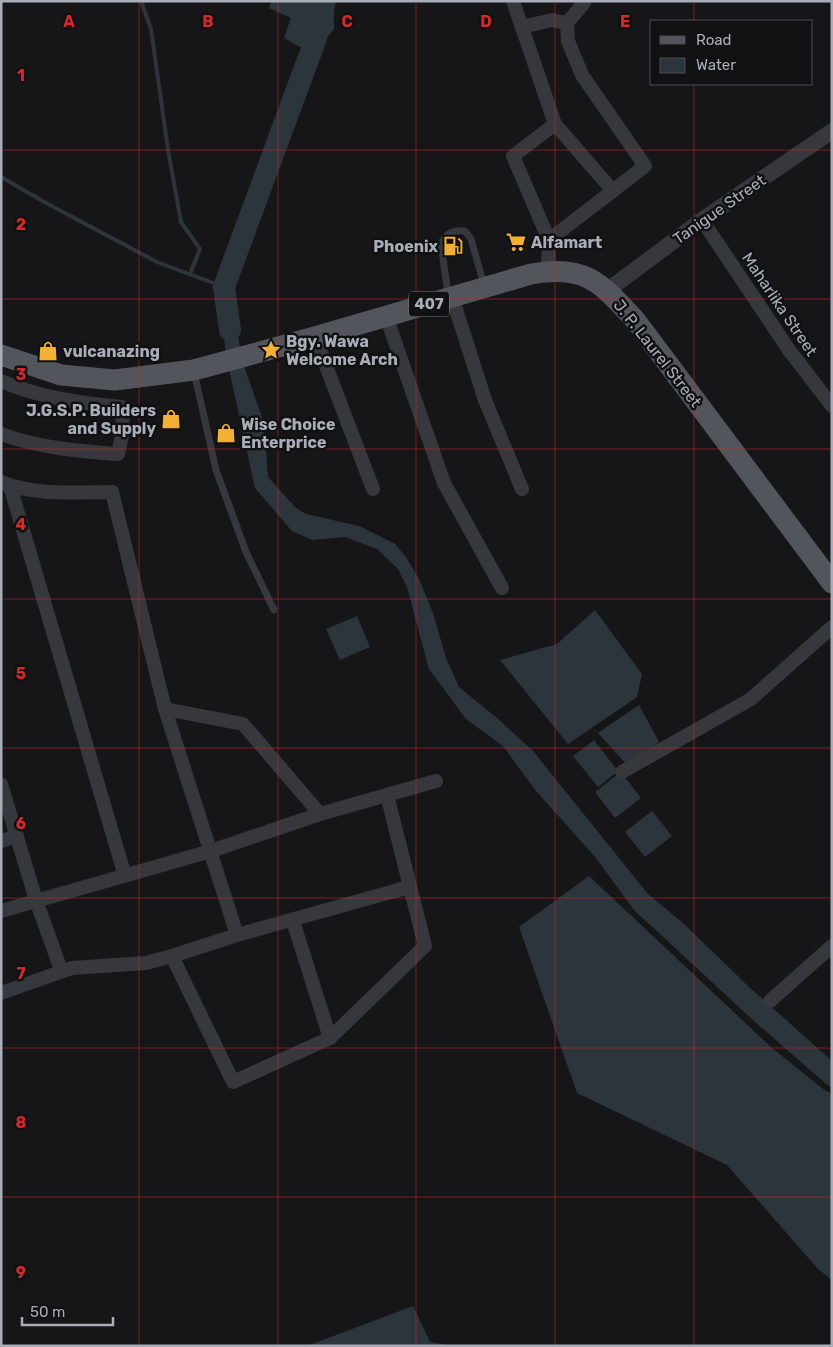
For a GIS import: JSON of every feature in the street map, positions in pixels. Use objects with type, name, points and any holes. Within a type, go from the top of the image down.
[{"type":"main road","name":"J. P. Laurel Street","points":[[1,355],[61,375],[115,380],[194,370],[249,356],[531,274],[564,271],[590,278],[608,290],[636,321],[832,583]]},
{"type":"street","points":[[513,1],[555,124],[613,192]]},
{"type":"street","points":[[550,240],[645,166],[582,75],[568,41],[567,23],[585,2]]},
{"type":"street","points":[[522,27],[552,20],[567,23]]},
{"type":"street","points":[[548,271],[550,240],[513,156],[555,124]]},
{"type":"street","name":"Tanigue Street","points":[[608,290],[702,220],[832,130]]},
{"type":"street","name":"Maharlika Street","points":[[702,220],[789,350],[832,406]]},
{"type":"street","points":[[450,298],[485,400],[522,489]]},
{"type":"street","points":[[386,316],[444,482],[502,588]]},
{"type":"street","points":[[315,337],[341,410],[373,489]]},
{"type":"street","points":[[1,382],[69,402],[122,407],[123,431],[118,454],[71,450],[22,441],[1,434]]},
{"type":"street","points":[[125,876],[6,484],[41,491],[112,492],[166,709],[237,935]]},
{"type":"street","points":[[622,772],[751,699],[832,627]]},
{"type":"street","points":[[166,709],[243,724],[320,814]]},
{"type":"street","points":[[1,911],[212,851],[320,814],[436,781]]},
{"type":"street","points":[[1,784],[36,900],[61,970]]},
{"type":"street","points":[[172,956],[234,1082],[330,1038],[425,946],[387,795]]},
{"type":"street","points":[[1,841],[17,836]]},
{"type":"street","points":[[1,993],[61,970],[146,963],[237,935],[293,921],[409,887]]},
{"type":"street","points":[[293,921],[330,1038]]},
{"type":"street","points":[[770,1001],[832,946]]},
{"type":"lane","points":[[450,298],[441,243],[446,234],[456,230],[465,232],[470,239],[485,288]]},
{"type":"lane","points":[[194,370],[216,470],[246,552],[274,610]]},
{"type":"water","points":[[271,1],[334,1],[334,29],[322,44],[300,47],[284,38],[291,18],[269,8]]},
{"type":"water","points":[[229,295],[244,366],[264,423],[268,477],[296,508],[306,514],[359,526],[395,544],[406,557],[419,579],[433,613],[446,658],[459,687],[533,751],[648,894],[683,923],[747,985],[832,1061],[832,1088],[755,1022],[634,910],[596,858],[536,791],[503,746],[466,719],[429,669],[407,587],[398,569],[377,549],[345,537],[312,540],[292,531],[255,488],[230,374],[219,310]]},
{"type":"water","points":[[595,610],[642,674],[637,697],[568,744],[500,660],[557,644]]},
{"type":"water","points":[[357,616],[370,647],[340,660],[326,629]]},
{"type":"water","points":[[639,705],[659,742],[627,765],[598,733]]},
{"type":"water","points":[[594,740],[618,771],[598,787],[573,756]]},
{"type":"water","points":[[621,772],[641,798],[615,818],[595,792]]},
{"type":"water","points":[[652,811],[672,836],[645,857],[625,832]]},
{"type":"water","points":[[589,876],[771,1047],[823,1089],[832,1094],[832,1280],[818,1269],[727,1165],[577,1093],[519,927]]},
{"type":"water","points":[[413,1306],[430,1342],[452,1346],[307,1346]]},
{"type":"waterway","points":[[141,1],[151,29],[168,150],[181,222],[200,249],[190,274]]},
{"type":"waterway","points":[[230,330],[224,287],[316,38],[325,1]]},
{"type":"waterway","points":[[1,177],[157,262],[224,287]]},
{"type":"place","name":"Alfamart","points":[[516,242]]},
{"type":"place","name":"Phoenix","points":[[453,246]]},
{"type":"place","name":"Bgy. Wawa Welcome Arch","points":[[271,350]]},
{"type":"place","name":"vulcanazing","points":[[48,351]]},
{"type":"place","name":"J.G.S.P. Builders and Supply","points":[[171,419]]},
{"type":"place","name":"Wise Choice Enterprice","points":[[226,433]]}]
